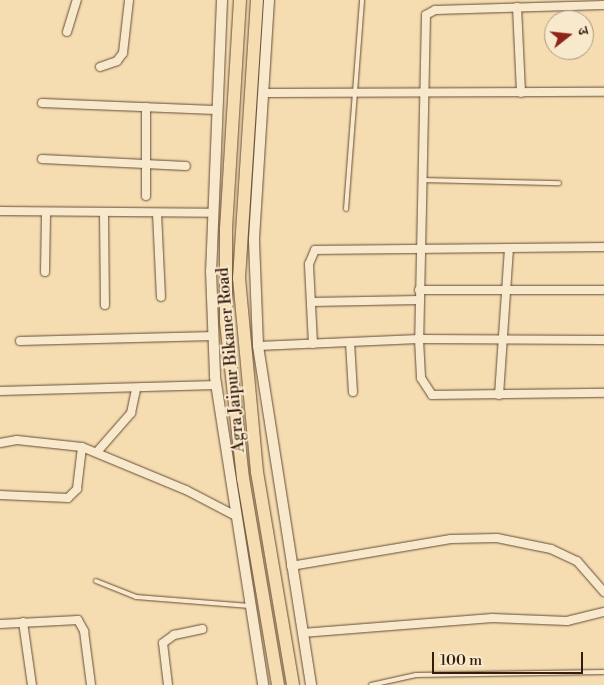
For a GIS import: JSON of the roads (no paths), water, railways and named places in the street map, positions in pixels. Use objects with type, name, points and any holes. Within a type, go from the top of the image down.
[{"type":"highway","name":"Agra Jaipur Bikaner Road","points":[[240,0],[226,228],[226,322],[243,478],[278,685]]},
{"type":"highway","name":"Agra Jaipur Bikaner Road","points":[[257,0],[259,56],[240,234],[241,324],[257,472],[293,685]]},
{"type":"street","points":[[67,32],[77,0]]},
{"type":"street","points":[[100,67],[117,61],[123,53],[129,0]]},
{"type":"street","points":[[222,0],[215,110],[212,213],[214,336],[217,385],[263,685]]},
{"type":"street","points":[[269,0],[259,56],[264,93],[254,241],[258,346],[311,685]]},
{"type":"street","points":[[604,5],[428,12],[419,290],[420,378],[427,393],[499,395],[604,393]]},
{"type":"street","points":[[517,7],[521,93]]},
{"type":"street","points":[[264,93],[604,92]]},
{"type":"street","points":[[42,102],[215,110]]},
{"type":"street","points":[[146,107],[146,196]]},
{"type":"street","points":[[42,159],[186,166]]},
{"type":"street","points":[[0,211],[212,213]]},
{"type":"street","points":[[45,272],[46,212]]},
{"type":"street","points":[[104,213],[105,304]]},
{"type":"street","points":[[157,213],[160,297]]},
{"type":"street","points":[[499,395],[507,292],[508,248]]},
{"type":"street","points":[[313,344],[309,264],[315,250],[604,248]]},
{"type":"street","points":[[419,290],[507,292],[604,290]]},
{"type":"street","points":[[311,302],[419,300]]},
{"type":"street","points":[[20,341],[214,336]]},
{"type":"street","points":[[258,346],[419,339],[604,340]]},
{"type":"street","points":[[350,342],[353,392]]},
{"type":"street","points":[[0,391],[136,389],[217,385]]},
{"type":"street","points":[[97,452],[131,413],[136,389]]},
{"type":"street","points":[[0,443],[17,440],[82,447],[97,452],[236,516]]},
{"type":"street","points":[[0,495],[68,498],[77,489],[82,447]]},
{"type":"street","points":[[291,566],[451,539],[497,538],[551,549],[576,561],[604,592]]},
{"type":"street","points":[[302,633],[492,618],[567,621],[604,612]]},
{"type":"street","points":[[0,624],[78,620],[84,631],[91,685]]},
{"type":"street","points":[[22,622],[32,685]]},
{"type":"street","points":[[168,685],[163,644],[174,635],[202,630]]},
{"type":"lane","points":[[346,209],[357,92],[362,0]]},
{"type":"lane","points":[[423,180],[558,183]]},
{"type":"lane","points":[[96,581],[136,596],[251,606]]},
{"type":"lane","points":[[371,685],[416,674],[604,672]]}]
